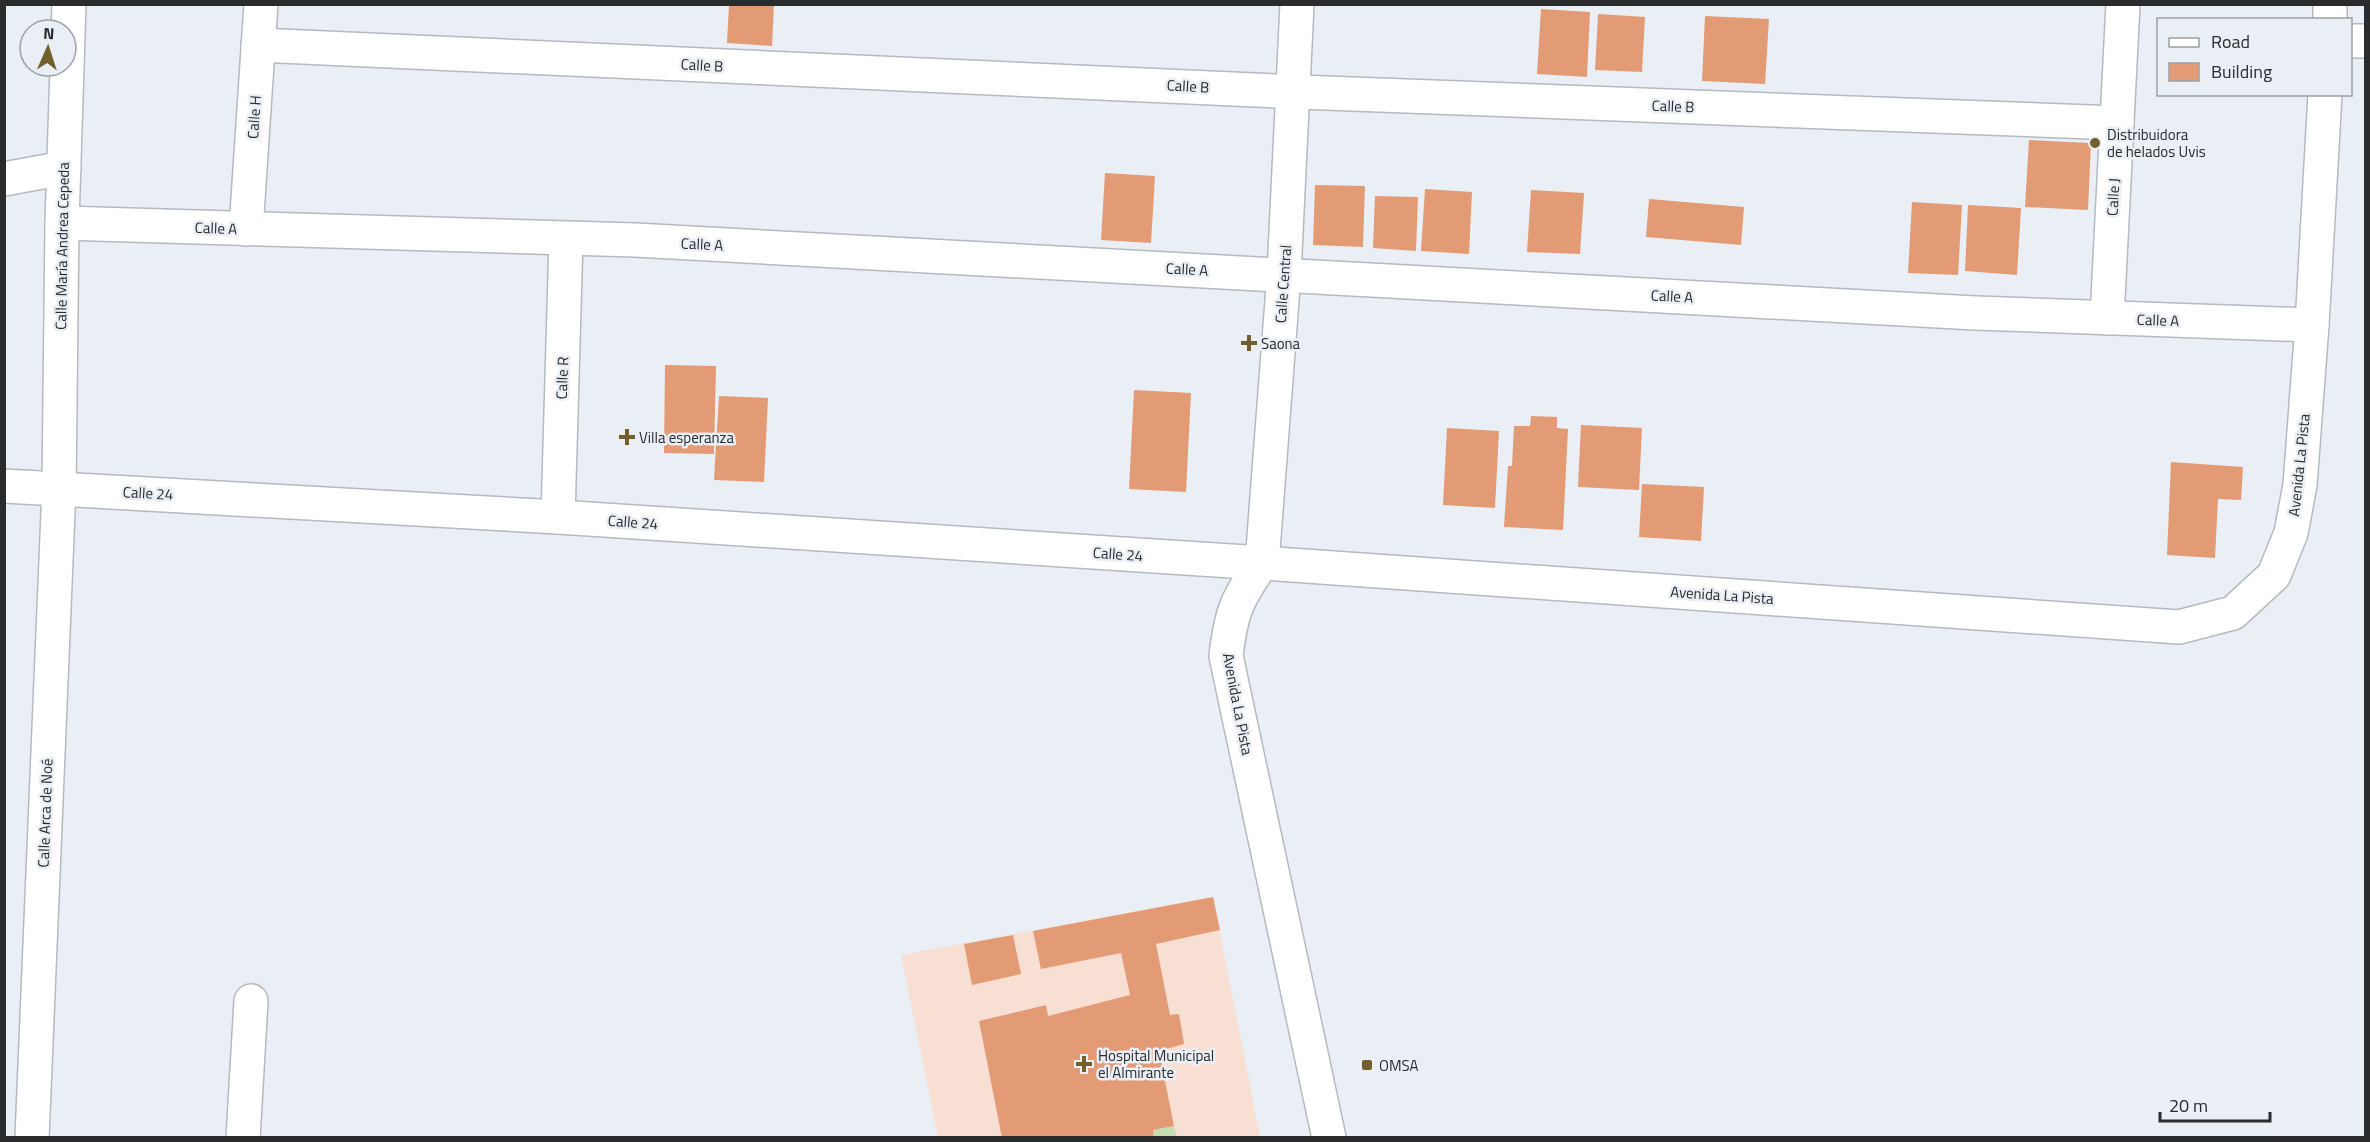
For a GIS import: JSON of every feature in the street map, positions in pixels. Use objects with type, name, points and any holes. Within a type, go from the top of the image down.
[{"type":"street","name":"Calle María Andrea Cepeda","points":[[59,488],[62,223],[69,4]]},
{"type":"street","name":"Calle H","points":[[246,228],[261,4]]},
{"type":"street","name":"Calle Central","points":[[1262,563],[1284,274],[1297,4]]},
{"type":"street","name":"Calle J","points":[[2107,318],[2123,4]]},
{"type":"street","name":"Calle B","points":[[258,45],[1293,91],[2117,123]]},
{"type":"street","name":"Avenida La Pista","points":[[1329,1137],[1226,656],[1230,623],[1240,594],[1262,563],[2179,627],[2233,613],[2274,575],[2290,533],[2300,485],[2325,96]]},
{"type":"street","points":[[4,179],[64,168]]},
{"type":"street","name":"Calle A","points":[[62,223],[567,239],[1284,274],[1975,313],[2312,325]]},
{"type":"street","name":"Calle R","points":[[558,518],[567,239]]},
{"type":"street","name":"Calle 24","points":[[4,486],[558,518],[1262,563]]},
{"type":"street","name":"Calle Arca de Noé","points":[[32,1137],[59,488]]},
{"type":"street","points":[[243,1137],[251,1000]]},
{"type":"shaded area","name":"Hospital Municipal el Almirante","points":[[1213,897],[1260,1137],[938,1137],[901,955]]},
{"type":"green space","points":[[1174,1126],[1177,1137],[1154,1137],[1153,1130]]},
{"type":"building","points":[[729,4],[774,4],[772,46],[727,43]]},
{"type":"building","points":[[1541,9],[1590,12],[1587,77],[1537,74]]},
{"type":"building","points":[[1598,14],[1645,17],[1642,72],[1595,70]]},
{"type":"building","points":[[1705,16],[1769,19],[1765,84],[1702,81]]},
{"type":"building","points":[[2029,140],[2091,143],[2088,210],[2025,207]]},
{"type":"building","points":[[1105,173],[1155,176],[1151,243],[1101,240]]},
{"type":"building","points":[[1315,185],[1365,186],[1363,247],[1313,245]]},
{"type":"building","points":[[1425,189],[1472,192],[1469,254],[1421,251]]},
{"type":"building","points":[[1531,190],[1584,193],[1580,254],[1527,252]]},
{"type":"building","points":[[1375,196],[1418,197],[1416,251],[1373,248]]},
{"type":"building","points":[[1649,199],[1744,207],[1741,245],[1646,237]]},
{"type":"building","points":[[1912,202],[1962,205],[1958,275],[1908,273]]},
{"type":"building","points":[[1968,205],[2021,208],[2017,275],[1965,271]]},
{"type":"building","points":[[665,365],[716,366],[714,454],[664,453]]},
{"type":"building","points":[[1134,390],[1191,393],[1186,492],[1129,489]]},
{"type":"building","points":[[719,396],[768,398],[764,482],[714,480]]},
{"type":"building","points":[[1531,416],[1557,417],[1557,428],[1568,429],[1563,530],[1504,527],[1508,466],[1512,466],[1514,426],[1530,426]]},
{"type":"building","points":[[1581,425],[1642,428],[1639,490],[1578,487]]},
{"type":"building","points":[[1447,428],[1499,431],[1495,508],[1443,505]]},
{"type":"building","points":[[2171,462],[2243,467],[2241,500],[2218,499],[2215,558],[2167,555]]},
{"type":"building","points":[[1642,484],[1704,487],[1701,541],[1639,537]]},
{"type":"building","points":[[1213,897],[1220,930],[1156,944],[1170,1015],[1179,1014],[1184,1044],[1159,1051],[1174,1126],[1153,1130],[1154,1138],[1002,1138],[979,1021],[1046,1005],[1048,1016],[1130,995],[1121,953],[1041,969],[1033,931]]},
{"type":"building","points":[[1013,935],[1021,974],[972,985],[964,944]]},
{"type":"place","name":"Distribuidora de helados Uvis","points":[[2095,143]]},
{"type":"place","name":"Saona","points":[[1249,343]]},
{"type":"place","name":"Villa esperanza","points":[[627,437]]},
{"type":"place","name":"Hospital Municipal el Almirante","points":[[1084,1064]]},
{"type":"place","name":"OMSA","points":[[1367,1065]]}]
